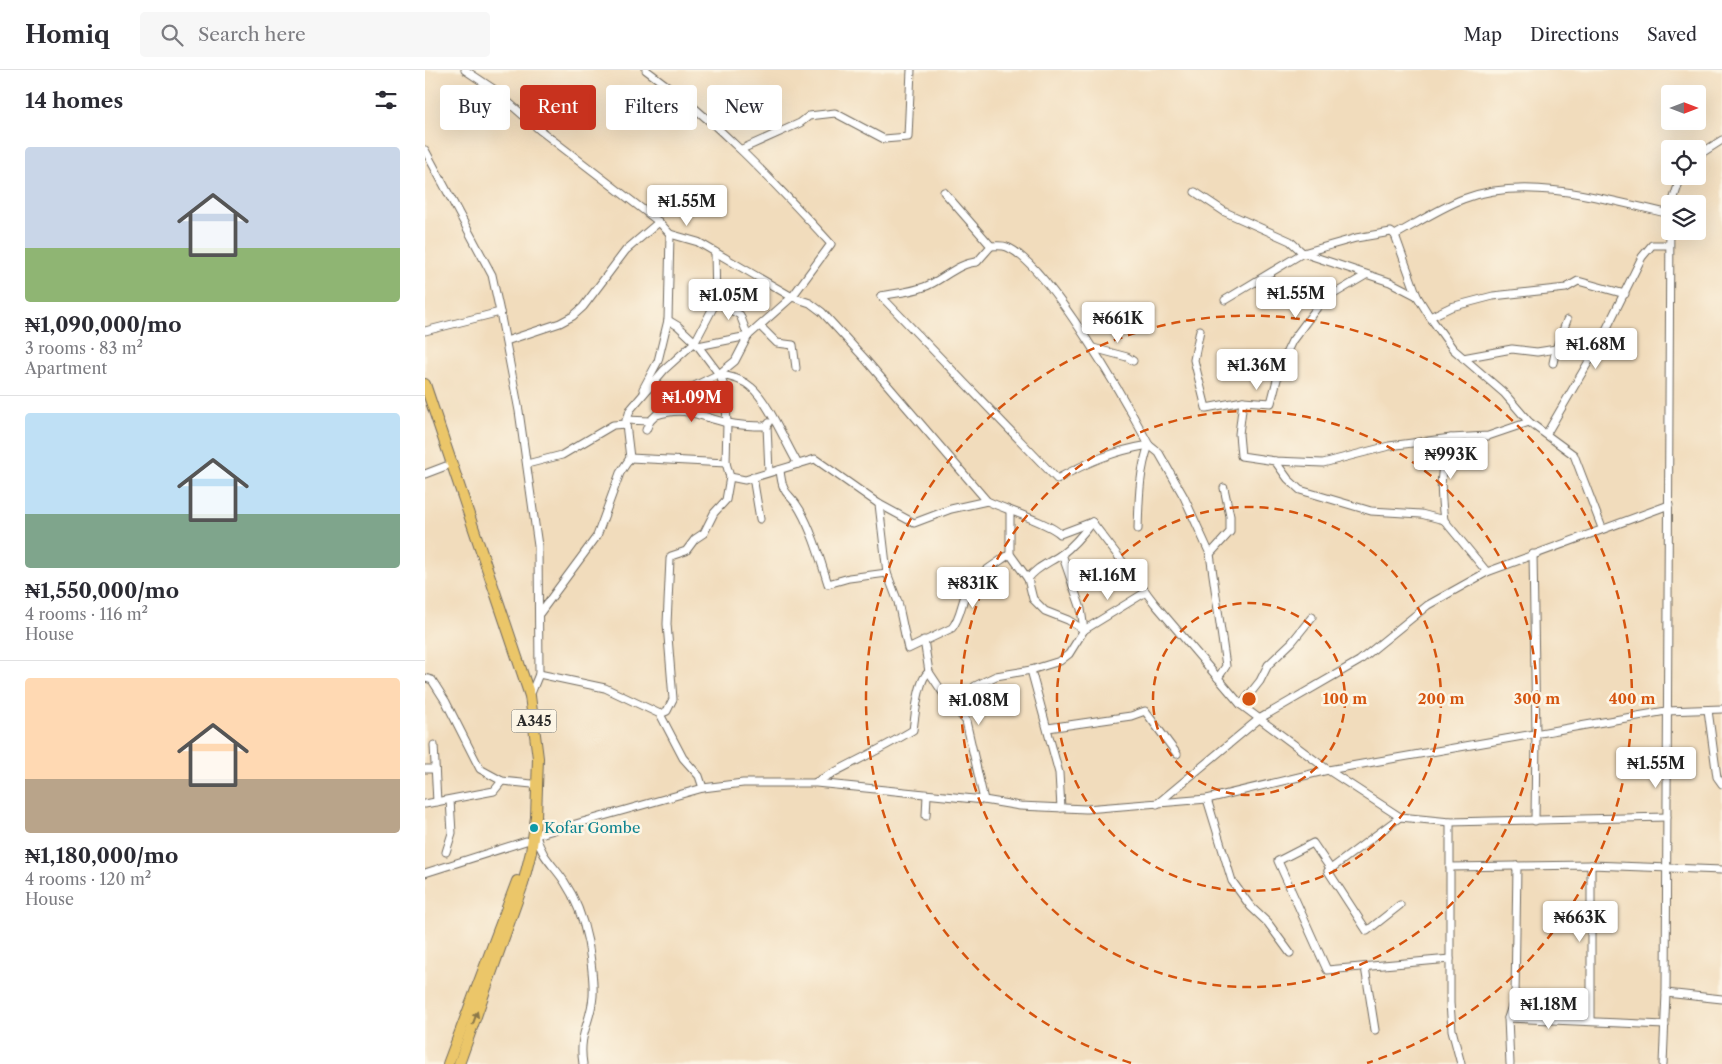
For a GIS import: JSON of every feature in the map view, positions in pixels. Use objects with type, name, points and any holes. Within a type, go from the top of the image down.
[{"type":"highway","name":"A345","points":[[425,384],[530,696],[538,758],[532,838],[517,902],[459,1064]]},
{"type":"highway","name":"A345","points":[[425,404],[521,686],[531,739],[532,838],[448,1064]]},
{"type":"street","points":[[465,70],[492,88],[541,131],[659,222],[670,234],[698,242],[792,297],[810,303],[822,312],[866,360],[987,501],[1010,512],[1055,528],[1060,534],[1092,522]]},
{"type":"street","points":[[646,70],[678,93],[742,149],[831,244],[792,297],[748,336],[735,361],[719,374],[677,394],[651,421],[646,430]]},
{"type":"street","points":[[742,149],[800,124],[809,116],[835,112],[884,139],[908,137],[911,70]]},
{"type":"street","points":[[1706,150],[1722,140]]},
{"type":"street","points":[[425,150],[492,275],[501,312],[527,464],[538,546],[539,674],[530,696]]},
{"type":"street","points":[[1225,300],[1303,253],[1356,238],[1391,232],[1395,234],[1463,199],[1535,188],[1592,196],[1661,211]]},
{"type":"street","points":[[945,192],[991,246],[1008,248],[1039,275],[1093,348],[1149,445],[1159,453],[1184,497],[1210,554],[1226,666],[1218,678]]},
{"type":"street","points":[[1195,192],[1225,212],[1290,241],[1303,253],[1366,276],[1390,282],[1417,296]]},
{"type":"street","points":[[506,341],[573,316],[583,307],[626,250],[659,222]]},
{"type":"street","points":[[540,613],[576,562],[595,541],[620,473],[630,458],[626,422],[658,362],[668,320],[670,234]]},
{"type":"street","points":[[1395,234],[1417,296],[1430,317],[1463,358],[1504,394],[1529,422],[1547,433],[1574,455],[1602,528]]},
{"type":"street","points":[[1663,1064],[1666,993],[1667,867],[1666,711],[1669,505],[1669,240]]},
{"type":"street","points":[[1547,433],[1599,344],[1642,257],[1650,246],[1669,245]]},
{"type":"street","points":[[991,246],[977,262],[972,262],[946,274],[925,287],[881,296],[935,349],[1057,479],[1085,463],[1119,450],[1149,445]]},
{"type":"street","points":[[638,399],[664,370],[697,344],[716,302],[715,252]]},
{"type":"street","points":[[1200,330],[1194,360],[1206,408],[1243,401],[1271,403],[1281,364],[1292,341],[1322,301],[1366,276]]},
{"type":"street","points":[[1430,317],[1451,308],[1493,296],[1566,288],[1578,281],[1625,294]]},
{"type":"street","points":[[716,302],[740,315],[748,336]]},
{"type":"street","points":[[425,330],[501,312]]},
{"type":"street","points":[[660,714],[667,711],[673,699],[667,624],[670,559],[671,556],[686,550],[695,539],[704,533],[714,512],[726,500],[730,478],[726,463],[727,423],[725,389],[719,374],[697,344],[679,326],[668,320]]},
{"type":"street","points":[[1553,363],[1567,320]]},
{"type":"street","points":[[760,326],[777,343],[793,344],[796,368]]},
{"type":"street","points":[[697,344],[748,336]]},
{"type":"street","points":[[1093,348],[1127,357],[1133,361]]},
{"type":"street","points":[[1463,358],[1512,349],[1537,352],[1556,349]]},
{"type":"street","points":[[719,374],[735,378],[752,388],[767,407],[798,464]]},
{"type":"street","points":[[1243,401],[1239,434],[1241,456],[1275,461],[1323,463],[1389,446],[1451,438],[1488,436],[1529,422]]},
{"type":"street","points":[[657,415],[671,410],[682,410],[727,423],[767,426]]},
{"type":"street","points":[[769,472],[767,426],[772,418]]},
{"type":"street","points":[[527,464],[562,455],[613,425],[626,422],[651,421]]},
{"type":"street","points":[[1443,520],[1439,479],[1445,452],[1451,438]]},
{"type":"street","points":[[1138,529],[1139,488],[1143,461],[1149,445]]},
{"type":"street","points":[[630,458],[726,463]]},
{"type":"street","points":[[730,478],[745,480],[815,459],[879,504],[911,523],[917,524],[951,509],[987,501]]},
{"type":"street","points":[[1275,461],[1288,479],[1300,490],[1371,510],[1421,514],[1443,520],[1487,572]]},
{"type":"street","points":[[425,474],[447,466]]},
{"type":"street","points":[[780,470],[783,490],[801,511],[815,542],[828,584],[849,578],[887,573]]},
{"type":"street","points":[[753,477],[760,519]]},
{"type":"street","points":[[1210,554],[1230,532],[1230,516],[1224,488]]},
{"type":"street","points":[[879,504],[887,573],[898,602],[907,649],[952,628],[956,623],[967,590],[975,580],[1010,554]]},
{"type":"street","points":[[1157,804],[1259,719],[1359,661],[1428,605],[1487,572],[1602,528],[1669,505]]},
{"type":"street","points":[[1010,512],[1010,554],[1028,579],[1033,599],[1045,611],[1068,620],[1084,630]]},
{"type":"street","points":[[1028,579],[1032,573],[1062,554],[1079,539],[1092,522]]},
{"type":"street","points":[[1092,522],[1146,592],[1241,705],[1328,770],[1400,817],[1449,822],[1667,817]]},
{"type":"street","points":[[1062,554],[1081,609],[1084,630]]},
{"type":"street","points":[[1533,554],[1536,734],[1535,821]]},
{"type":"street","points":[[975,686],[996,676],[1031,670],[1060,661],[1069,654],[1084,630],[1146,592]]},
{"type":"street","points":[[1241,705],[1260,681],[1268,665],[1292,642],[1312,617]]},
{"type":"street","points":[[924,640],[929,672],[947,699],[966,721],[984,800]]},
{"type":"street","points":[[1031,670],[1059,773],[1061,808]]},
{"type":"street","points":[[816,782],[857,760],[891,745],[913,730],[921,682],[925,674],[929,672]]},
{"type":"street","points":[[539,674],[605,688],[660,714],[683,758],[699,776],[703,788]]},
{"type":"street","points":[[425,678],[432,680],[446,702],[480,769],[503,781],[532,784]]},
{"type":"street","points":[[425,873],[532,838],[703,788],[743,783],[816,782],[984,800],[1021,806],[1086,809],[1157,804],[1207,799],[1328,770],[1666,711],[1722,709]]},
{"type":"street","points":[[1708,710],[1717,777],[1722,784]]},
{"type":"street","points":[[1048,728],[1131,716],[1145,711],[1177,754]]},
{"type":"street","points":[[434,745],[437,802]]},
{"type":"street","points":[[425,769],[435,769]]},
{"type":"street","points":[[425,804],[494,792],[503,781]]},
{"type":"street","points":[[926,816],[927,795]]},
{"type":"street","points":[[1207,799],[1232,880],[1251,907],[1268,923],[1290,953]]},
{"type":"street","points":[[446,852],[452,832],[449,800]]},
{"type":"street","points":[[1330,868],[1400,817]]},
{"type":"street","points":[[1449,822],[1452,1030],[1461,1064]]},
{"type":"street","points":[[532,838],[541,853],[564,881],[578,909],[588,940],[592,968],[593,997],[581,1038],[583,1064]]},
{"type":"street","points":[[1400,905],[1367,931],[1329,875],[1330,868],[1313,843],[1278,861],[1327,970],[1450,959]]},
{"type":"street","points":[[1450,867],[1591,865],[1722,870]]},
{"type":"street","points":[[1591,865],[1591,1020]]},
{"type":"street","points":[[1510,1064],[1508,1018],[1515,996],[1517,866]]},
{"type":"street","points":[[1365,967],[1375,1030]]},
{"type":"street","points":[[1666,993],[1722,999]]},
{"type":"street","points":[[1508,1018],[1591,1020],[1665,1025]]},
{"type":"place","name":"Kofar Gombe","points":[[534,828]]}]
